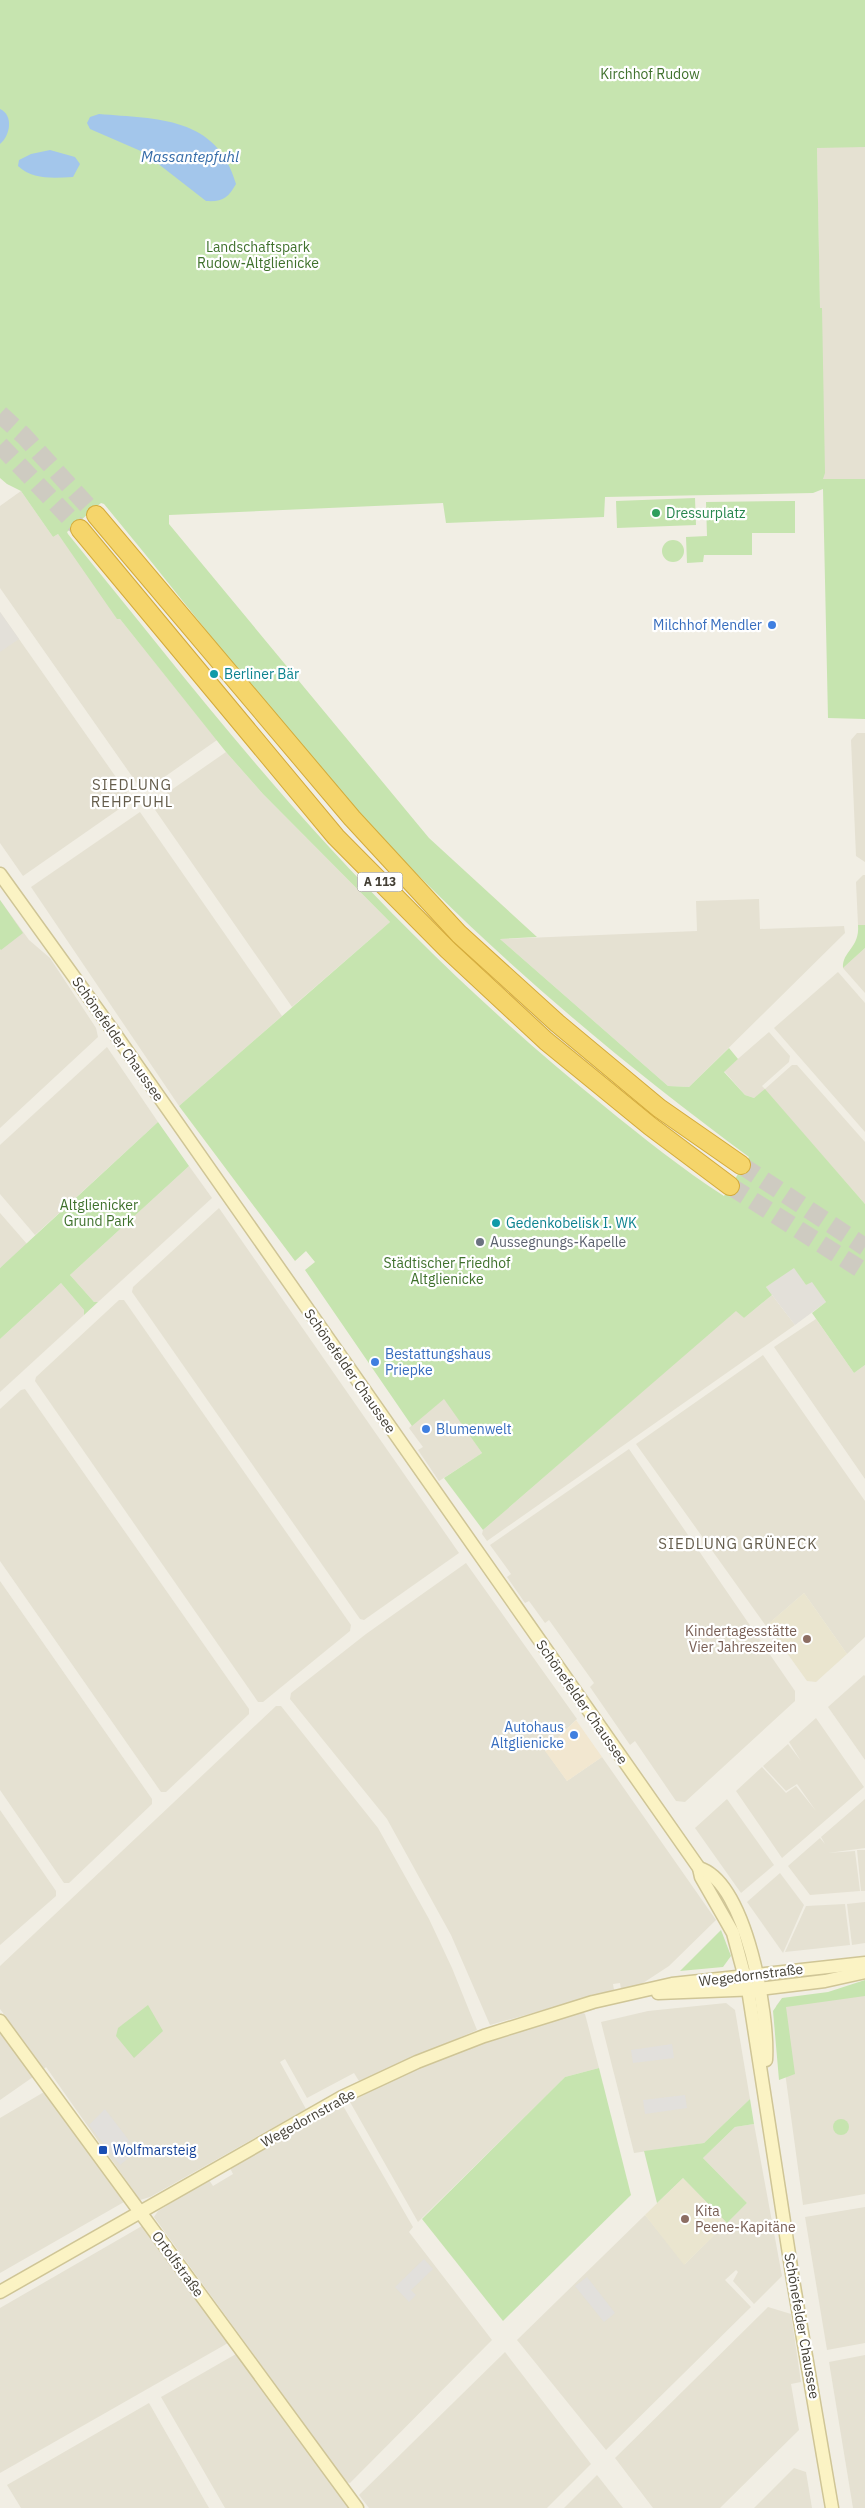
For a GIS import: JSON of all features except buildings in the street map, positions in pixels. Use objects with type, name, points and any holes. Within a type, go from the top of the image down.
[{"type":"highway","name":"A 113","points":[[96,515],[352,818],[459,934],[557,1023],[659,1108],[741,1165]]},
{"type":"highway","name":"A 113","points":[[80,529],[336,837],[434,936],[546,1041],[650,1126],[730,1186]]},
{"type":"main road","name":"Schönefelder Chaussee","points":[[0,874],[113,1031],[699,1868],[701,1877],[733,1933],[751,1975],[767,2049],[764,2085],[793,2280],[832,2508]]},
{"type":"main road","name":"Wegedornstraße","points":[[0,2292],[342,2098],[398,2071],[484,2036],[593,2002],[672,1984],[865,1963]]},
{"type":"main road","name":"Wegedornstraße","points":[[638,1993],[754,1989],[825,1981],[865,1972]]},
{"type":"main road","name":"Ortolfstraße","points":[[0,2021],[357,2508]]},
{"type":"shaded area","points":[[817,147],[865,147],[865,484],[823,485]]},
{"type":"shaded area","points":[[21,491],[53,537],[58,534],[120,619],[217,740],[143,792],[0,588],[0,506]]},
{"type":"shaded area","points":[[0,612],[132,800],[23,876],[0,843]]},
{"type":"shaded area","points":[[0,612],[19,639],[0,652]]},
{"type":"shaded area","points":[[857,733],[865,733],[865,862],[856,856],[851,740]]},
{"type":"shaded area","points":[[226,752],[263,794],[390,922],[292,1007],[151,804]]},
{"type":"shaded area","points":[[140,812],[282,1016],[179,1106],[31,887]]},
{"type":"shaded area","points":[[865,875],[865,925],[858,925],[856,882]]},
{"type":"shaded area","points":[[759,899],[760,929],[844,926],[845,933],[689,1087],[668,1086],[500,939],[697,931],[696,901]]},
{"type":"shaded area","points":[[0,900],[29,940],[50,958],[96,1028],[98,1037],[0,1128]]},
{"type":"shaded area","points":[[865,948],[865,993],[843,968]]},
{"type":"shaded area","points":[[838,972],[865,1003],[865,1132],[774,1028]]},
{"type":"shaded area","points":[[769,1032],[790,1056],[789,1062],[762,1086],[765,1089],[792,1065],[797,1065],[865,1142],[865,1204],[765,1090],[754,1098],[745,1095],[724,1071]]},
{"type":"shaded area","points":[[107,1047],[158,1122],[35,1235],[0,1194],[0,1145]]},
{"type":"shaded area","points":[[189,1166],[212,1198],[98,1302],[94,1302],[70,1275]]},
{"type":"shaded area","points":[[219,1208],[459,1553],[364,1620],[360,1619],[132,1292],[133,1287]]},
{"type":"shaded area","points":[[0,1213],[27,1244],[0,1268]]},
{"type":"shaded area","points":[[794,1267],[806,1285],[812,1281],[826,1302],[795,1325],[766,1287]]},
{"type":"shaded area","points":[[61,1283],[84,1310],[84,1315],[0,1392],[0,1339]]},
{"type":"shaded area","points":[[772,1295],[795,1325],[487,1541],[482,1534],[483,1530],[736,1310],[744,1318]]},
{"type":"shaded area","points":[[119,1300],[124,1300],[351,1625],[350,1631],[263,1702],[258,1702],[35,1381],[36,1377]]},
{"type":"shaded area","points":[[816,1319],[854,1373],[865,1365],[865,1479],[774,1347]]},
{"type":"shaded area","points":[[763,1355],[865,1501],[865,1637],[847,1654],[804,1593],[766,1626],[636,1444]]},
{"type":"shaded area","points":[[25,1389],[249,1709],[249,1714],[166,1792],[161,1792],[0,1561],[0,1409],[21,1390]]},
{"type":"shaded area","points":[[444,1398],[482,1453],[439,1481],[418,1450],[423,1447],[409,1428]]},
{"type":"shaded area","points":[[629,1449],[795,1691],[795,1701],[685,1802],[676,1801],[635,1741],[630,1745],[590,1687],[594,1683],[549,1620],[545,1623],[529,1601],[525,1603],[507,1577],[511,1574],[490,1545]]},
{"type":"shaded area","points":[[466,1563],[577,1719],[545,1750],[567,1781],[602,1757],[716,1920],[669,1966],[640,1985],[621,1989],[620,1983],[613,1984],[614,1990],[490,2025],[451,1935],[387,1819],[290,1699],[291,1693],[366,1634]]},
{"type":"shaded area","points":[[0,1581],[152,1799],[152,1804],[69,1883],[64,1883],[0,1790]]},
{"type":"shaded area","name":"Kindertagesstätte Vier Jahreszeiten","points":[[804,1593],[847,1654],[816,1682],[807,1681],[767,1625]]},
{"type":"shaded area","points":[[865,1676],[865,1760],[828,1707]]},
{"type":"shaded area","points":[[276,1706],[281,1706],[378,1828],[429,1919],[452,1968],[477,2030],[359,2081],[354,2073],[307,2098],[285,2059],[280,2062],[306,2109],[150,2197],[140,2200],[46,2067],[44,2069],[0,2009],[0,1966]]},
{"type":"shaded area","points":[[816,1718],[864,1787],[782,1858],[736,1791],[762,1767],[786,1793],[796,1786],[816,1811],[797,1784],[786,1791],[763,1766],[788,1744],[801,1761],[789,1742]]},
{"type":"shaded area","name":"Autohaus Altglienicke","points":[[576,1720],[602,1757],[567,1781],[545,1751]]},
{"type":"shaded area","points":[[727,1799],[774,1865],[741,1893],[695,1828]]},
{"type":"shaded area","points":[[865,1799],[865,1848],[828,1853],[855,1851],[860,1891],[810,1895],[788,1866],[820,1838],[825,1844],[821,1837]]},
{"type":"shaded area","points":[[0,1810],[56,1891],[56,1896],[0,1945]]},
{"type":"shaded area","points":[[857,1850],[865,1850],[865,1891],[861,1891]]},
{"type":"shaded area","points":[[780,1873],[804,1905],[783,1953],[747,1902]]},
{"type":"shaded area","points":[[865,1902],[865,1943],[852,1945],[847,1904]]},
{"type":"shaded area","points":[[845,1904],[850,1945],[785,1952],[806,1906]]},
{"type":"shaded area","points":[[865,1985],[865,2194],[803,2205],[776,2006],[780,2001],[827,1996]]},
{"type":"shaded area","points":[[726,2003],[735,2010],[750,2099],[704,2143],[634,2153],[601,2022],[648,2011]]},
{"type":"shaded area","points":[[582,2012],[585,2014],[599,2068],[565,2077],[418,2222],[350,2102],[415,2069],[491,2039]]},
{"type":"shaded area","points":[[0,2032],[33,2077],[0,2100]]},
{"type":"shaded area","points":[[672,2044],[674,2058],[633,2063],[631,2050]]},
{"type":"shaded area","points":[[44,2092],[124,2202],[0,2273],[0,2118]]},
{"type":"shaded area","points":[[685,2095],[687,2108],[645,2114],[643,2100]]},
{"type":"shaded area","points":[[342,2104],[413,2227],[409,2232],[492,2340],[350,2483],[346,2482],[154,2217],[158,2211],[209,2180],[213,2186],[233,2174],[230,2168]]},
{"type":"shaded area","points":[[105,2109],[137,2151],[120,2165],[89,2125]]},
{"type":"shaded area","points":[[754,2124],[782,2276],[754,2304],[733,2281],[738,2272],[736,2270],[725,2280],[751,2307],[606,2450],[517,2340],[645,2215],[685,2264],[747,2203],[703,2158],[735,2127]]},
{"type":"shaded area","name":"Kita Peene-Kapitäne","points":[[683,2178],[727,2223],[684,2265],[645,2215]]},
{"type":"shaded area","points":[[865,2207],[865,2343],[827,2350],[805,2217]]},
{"type":"shaded area","points":[[142,2226],[228,2343],[0,2473],[0,2308]]},
{"type":"shaded area","points":[[424,2259],[433,2269],[411,2290],[416,2295],[409,2302],[395,2287]]},
{"type":"shaded area","points":[[587,2277],[615,2313],[604,2322],[575,2286]]},
{"type":"shaded area","points":[[768,2307],[791,2314],[801,2382],[791,2384],[799,2430],[720,2508],[653,2508],[615,2458]]},
{"type":"shaded area","points":[[505,2352],[591,2464],[547,2508],[369,2508],[359,2495]]},
{"type":"shaded area","points":[[236,2354],[349,2508],[225,2508],[161,2397]]},
{"type":"shaded area","points":[[865,2355],[865,2508],[853,2508],[829,2362]]},
{"type":"shaded area","points":[[149,2403],[209,2508],[21,2508],[7,2485]]},
{"type":"shaded area","points":[[794,2468],[806,2472],[812,2508],[754,2508]]},
{"type":"shaded area","points":[[597,2475],[623,2508],[564,2508]]},
{"type":"green space","name":"Landschaftspark Rudow-Altglienicke","points":[[0,0],[865,0],[865,147],[817,148],[825,473],[823,479],[865,479],[865,719],[828,718],[823,489],[813,493],[605,497],[604,517],[446,523],[443,503],[169,515],[169,524],[429,838],[537,937],[500,939],[668,1086],[689,1087],[729,1048],[738,1059],[724,1072],[745,1095],[754,1098],[765,1089],[865,1204],[865,1365],[854,1373],[812,1313],[826,1302],[812,1282],[806,1285],[794,1268],[766,1287],[772,1295],[744,1318],[736,1311],[483,1530],[444,1478],[482,1453],[444,1399],[412,1426],[305,1270],[315,1262],[306,1251],[295,1261],[179,1106],[390,922],[263,794],[226,752],[120,619],[117,619],[58,534],[53,537],[21,491],[0,478]],"holes":[[[101,503],[104,504],[260,698],[324,774],[402,859],[496,950],[594,1036],[749,1157],[724,1196],[678,1164],[633,1129],[532,1045],[428,949],[330,848],[229,732],[68,534],[67,532]]]},
{"type":"green space","name":"Dressurplatz","points":[[695,498],[696,525],[617,528],[616,501]]},
{"type":"green space","points":[[795,501],[795,533],[752,533],[752,555],[704,555],[703,562],[687,563],[686,537],[707,536],[706,502]]},
{"type":"green space","points":[[673,540],[681,543],[684,551],[681,559],[673,562],[665,559],[662,551],[665,543]]},
{"type":"green space","points":[[0,900],[23,933],[1,950],[0,949]]},
{"type":"green space","points":[[858,925],[865,925],[865,948],[843,968],[845,957],[856,939]]},
{"type":"green space","name":"Altglienicker Grund Park","points":[[158,1122],[189,1166],[70,1275],[94,1302],[98,1302],[84,1315],[84,1310],[61,1283],[0,1339],[0,1268]]},
{"type":"green space","points":[[721,1930],[731,1956],[723,1967],[680,1971]]},
{"type":"green space","points":[[865,1980],[865,1996],[786,2007],[795,2074],[779,2080],[773,2011],[782,1998],[828,1992]]},
{"type":"green space","points":[[148,2005],[163,2031],[134,2058],[116,2036],[118,2028]]},
{"type":"green space","points":[[599,2068],[631,2195],[503,2321],[422,2219],[565,2077]]},
{"type":"green space","points":[[750,2099],[754,2124],[735,2127],[703,2158],[747,2203],[727,2223],[683,2178],[657,2203],[644,2151],[704,2143]]},
{"type":"green space","points":[[841,2119],[847,2121],[849,2127],[847,2133],[841,2135],[835,2133],[833,2127],[835,2121]]},
{"type":"water","points":[[0,109],[7,116],[9,126],[6,136],[0,144]]},
{"type":"water","name":"Massantepfuhl","points":[[99,114],[163,120],[182,125],[200,133],[215,145],[227,162],[236,184],[230,193],[221,200],[206,201],[143,152],[90,129],[87,123],[90,117]]},
{"type":"water","points":[[50,150],[75,157],[80,164],[73,177],[51,178],[37,176],[24,171],[18,166],[19,160],[31,154]]},
{"type":"tunnel","points":[[0,414],[24,436],[96,515]]},
{"type":"tunnel","points":[[0,445],[80,529]]},
{"type":"tunnel","points":[[741,1165],[865,1247]]},
{"type":"tunnel","points":[[730,1186],[865,1272]]},
{"type":"place","name":"Dressurplatz","points":[[656,513]]},
{"type":"place","name":"Milchhof Mendler","points":[[772,625]]},
{"type":"place","name":"Berliner Bär","points":[[214,674]]},
{"type":"place","name":"Gedenkobelisk I. WK","points":[[496,1223]]},
{"type":"place","name":"Aussegnungs-Kapelle","points":[[480,1242]]},
{"type":"place","name":"Bestattungshaus Priepke","points":[[375,1362]]},
{"type":"place","name":"Blumenwelt","points":[[426,1429]]},
{"type":"place","name":"Kindertagesstätte Vier Jahreszeiten","points":[[807,1639]]},
{"type":"place","name":"Autohaus Altglienicke","points":[[574,1735]]},
{"type":"place","name":"Wolfmarsteig","points":[[103,2150]]},
{"type":"place","name":"Kita Peene-Kapitäne","points":[[685,2219]]},
{"type":"district","name":"SIEDLUNG REHPFUHL","points":[[132,794]]},
{"type":"district","name":"SIEDLUNG GRÜNECK","points":[[738,1544]]},
{"type":"park label","name":"Kirchhof Rudow","points":[[650,74]]},
{"type":"park label","name":"Städtischer Friedhof Altglienicke","points":[[447,1272]]}]
